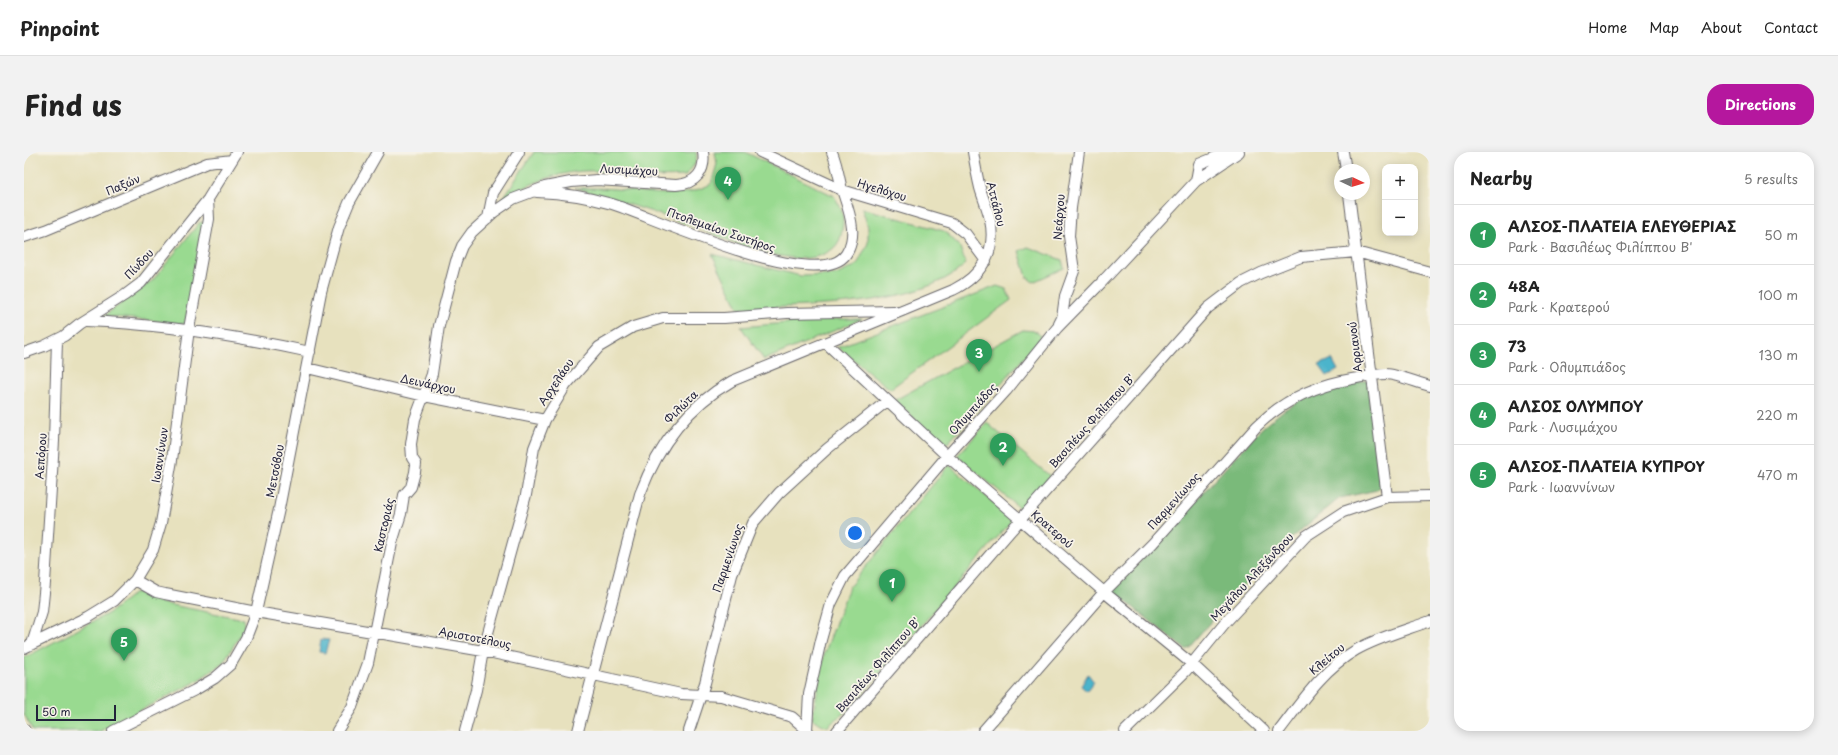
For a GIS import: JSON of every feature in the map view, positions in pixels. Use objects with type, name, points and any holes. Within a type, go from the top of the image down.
[{"type":"street","name":"Μετσόβου","points":[[113,731],[195,690],[221,673],[231,664],[241,648],[256,612],[279,509],[321,292],[339,227],[352,197],[378,152]]},
{"type":"street","points":[[488,218],[493,193],[519,152]]},
{"type":"street","name":"Λυσιμάχου","points":[[531,192],[554,185],[583,181],[609,180],[683,184],[694,180],[702,172],[704,166],[703,152]]},
{"type":"street","name":"Ηγελόχου","points":[[760,152],[842,190],[952,223],[966,234],[986,261]]},
{"type":"street","name":"Πτολεμαίου Σωτήρος","points":[[531,192],[561,194],[611,204],[748,254],[789,264],[813,266],[827,265],[839,260],[846,254],[849,249],[852,228],[832,152]]},
{"type":"street","name":"Αττάλου","points":[[973,152],[980,190],[991,221],[990,247],[986,261]]},
{"type":"street","name":"Νεάρχου","points":[[1057,328],[1062,318],[1064,296],[1074,271],[1069,247],[1069,229],[1079,152]]},
{"type":"street","points":[[1343,152],[1345,164]]},
{"type":"street","name":"Ολυμπιάδος","points":[[808,731],[809,694],[812,679],[825,625],[840,584],[876,538],[1006,391],[1057,328],[1101,283],[1196,180],[1236,154]]},
{"type":"street","name":"Πίνδου","points":[[24,353],[57,340],[125,295],[141,282],[208,199],[234,156]]},
{"type":"street","name":"Παξών","points":[[24,237],[53,228],[207,163],[234,156]]},
{"type":"street","name":"Καστοριάς","points":[[337,731],[347,716],[359,689],[368,663],[390,550],[401,514],[404,495],[411,487],[414,476],[416,464],[412,458],[411,436],[415,419],[432,374],[440,326],[458,256],[462,246],[472,232],[513,199],[531,192]]},
{"type":"street","name":"Ιωαννίνων","points":[[28,646],[106,606],[122,594],[135,580],[153,550],[161,523],[172,460],[189,329],[209,219],[208,199]]},
{"type":"street","name":"Αρριανού","points":[[1350,200],[1387,497]]},
{"type":"street","name":"Βασιλέως Φιλίππου Β'","points":[[837,731],[1208,308],[1241,283],[1260,273],[1302,257],[1356,252],[1430,272]]},
{"type":"street","name":"Φιλώτα","points":[[578,731],[640,494],[653,463],[671,435],[696,407],[732,381],[960,286],[976,275],[986,261]]},
{"type":"street","name":"Αρχελάου","points":[[465,731],[476,690],[483,650],[526,496],[534,448],[545,420],[573,375],[599,347],[624,332],[651,320],[674,317],[724,318],[787,313],[898,311]]},
{"type":"street","points":[[86,321],[148,324],[189,329],[310,352]]},
{"type":"street","name":"Αεπόρου","points":[[28,646],[42,612],[45,583],[54,441],[57,340]]},
{"type":"street","name":"Κρατερού","points":[[826,343],[947,456],[1022,519],[1104,592],[1192,664],[1264,731]]},
{"type":"street","name":"Δεινάρχου","points":[[307,368],[424,396],[545,420]]},
{"type":"street","name":"Παρμενίωνος","points":[[982,731],[1104,592],[1153,542],[1265,418],[1288,402],[1313,389],[1331,383],[1371,375],[1387,374],[1430,386]]},
{"type":"street","name":"Παρμενίωνος","points":[[689,731],[701,695],[732,575],[748,531],[779,493],[827,449],[888,401]]},
{"type":"street","name":"Μεγάλου Αλεξάνδρου","points":[[1125,731],[1192,664],[1225,623],[1306,536],[1343,512],[1387,497],[1430,496]]},
{"type":"street","name":"Αριστοτέλους","points":[[135,580],[156,592],[165,594],[256,612],[483,650],[672,692],[721,696],[792,717],[808,731]]},
{"type":"street","name":"Κλείτου","points":[[1279,731],[1311,688],[1339,662],[1357,650],[1374,642],[1430,621]]},
{"type":"green space","points":[[534,152],[696,152],[697,156],[694,165],[685,176],[635,176],[598,171],[573,172],[536,182],[502,200]]},
{"type":"green space","points":[[715,152],[745,152],[834,196],[843,215],[843,224],[839,242],[829,252],[815,257],[793,258],[780,256],[743,246],[650,211],[576,188],[611,189],[664,194],[688,192],[711,184],[717,164]]},
{"type":"green space","points":[[862,208],[944,231],[959,245],[966,264],[945,279],[919,289],[890,297],[826,305],[739,309],[712,254],[801,276],[836,275],[857,265],[868,243],[868,227]]},
{"type":"green space","points":[[200,222],[204,223],[185,324],[104,316],[152,281]]},
{"type":"green space","points":[[1028,247],[1062,260],[1064,268],[1033,282],[1027,277],[1019,251]]},
{"type":"green space","points":[[997,286],[1006,289],[1011,300],[890,389],[838,347]]},
{"type":"green space","points":[[832,319],[862,319],[764,360],[741,327]]},
{"type":"green space","points":[[1023,330],[1035,331],[1041,336],[1037,343],[948,443],[940,443],[895,400]]},
{"type":"green space","points":[[1367,380],[1380,487],[1377,490],[1340,498],[1297,533],[1228,602],[1186,650],[1113,591],[1262,428],[1284,410],[1315,392]]},
{"type":"green space","points":[[987,423],[1050,476],[1022,510],[957,456]]},
{"type":"green space","points":[[949,465],[1013,519],[851,707],[827,727],[812,719],[824,655],[849,587]]},
{"type":"green space","points":[[136,592],[161,603],[244,619],[244,629],[222,664],[192,684],[100,731],[33,731],[24,714],[24,658],[109,613]]},
{"type":"water","points":[[1332,359],[1338,370],[1327,376],[1319,365]]},
{"type":"water","points":[[321,639],[329,640],[325,653],[319,652]]},
{"type":"water","points":[[1088,674],[1094,682],[1087,691],[1081,686]]},
{"type":"place","name":"ΑΛΣΟΣ ΟΛΥΜΠΟΥ","points":[[728,200]]},
{"type":"place","name":"73","points":[[979,372]]},
{"type":"place","name":"48Α","points":[[1003,466]]},
{"type":"place","name":"ΑΛΣΟΣ-ΠΛΑΤΕΙΑ ΕΛΕΥΘΕΡΙΑΣ","points":[[892,602]]},
{"type":"place","name":"ΑΛΣΟΣ-ΠΛΑΤΕΙΑ ΚΥΠΡΟΥ","points":[[124,661]]}]
